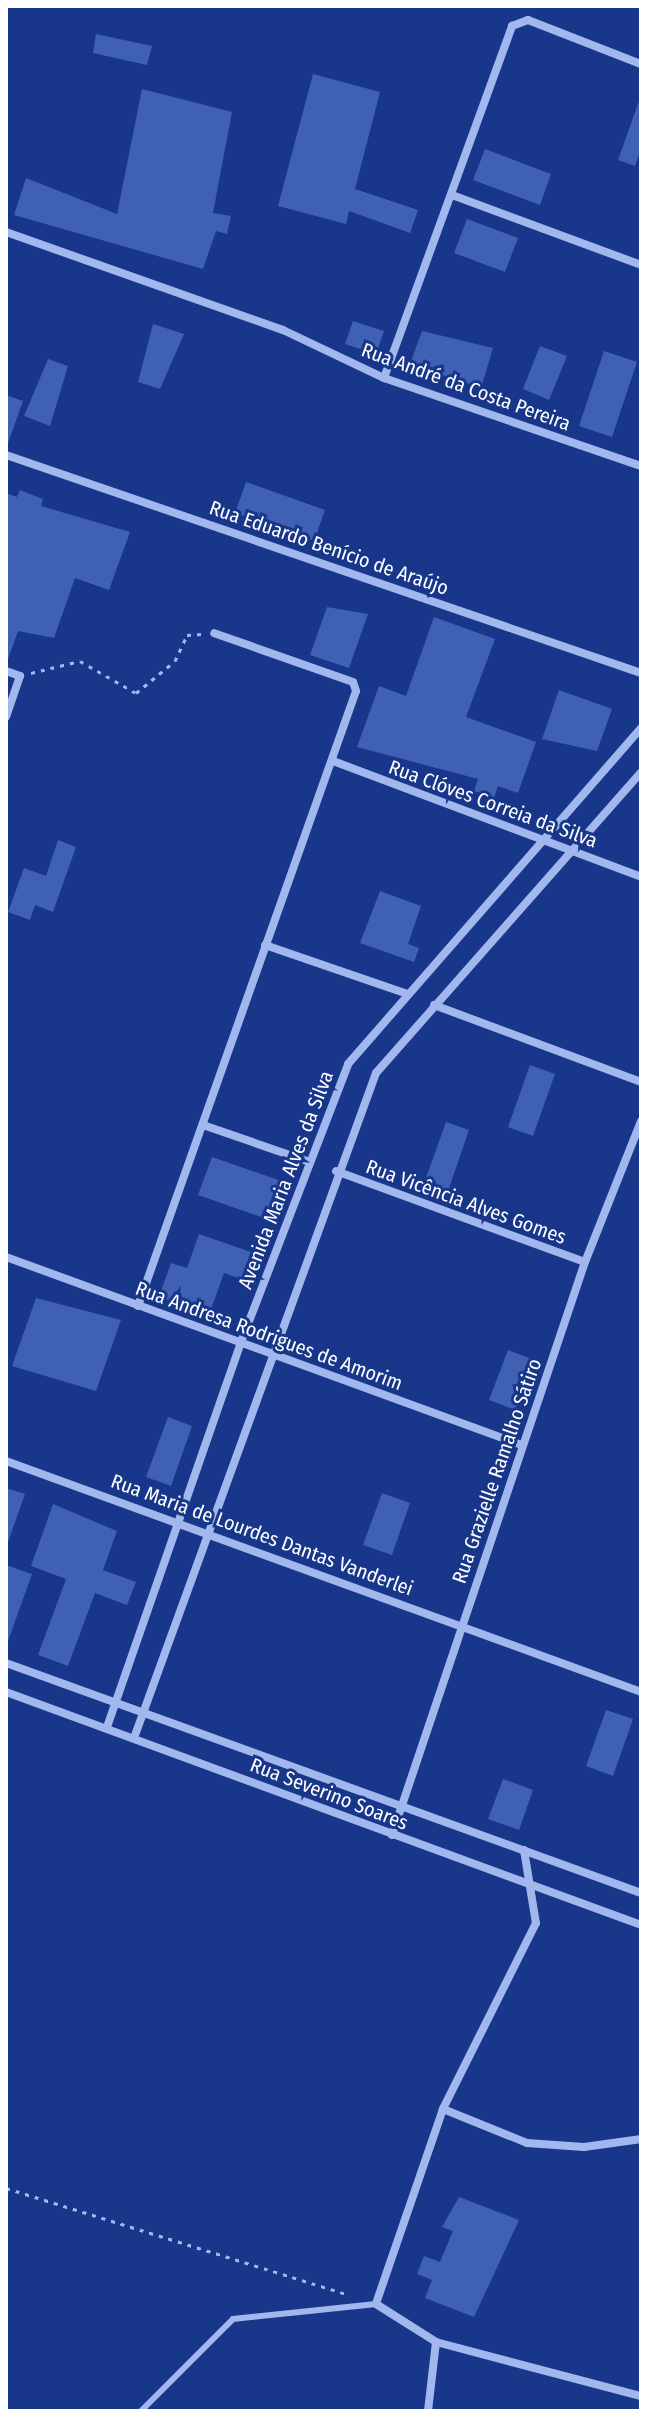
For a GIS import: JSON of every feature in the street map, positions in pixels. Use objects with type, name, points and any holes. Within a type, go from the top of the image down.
[{"type":"street","points":[[384,378],[512,26],[528,20],[641,64]]},
{"type":"street","points":[[452,195],[641,265]]},
{"type":"street","name":"Rua André da Costa Pereira","points":[[6,232],[283,330],[384,378],[641,466]]},
{"type":"street","name":"Rua Eduardo Benício de Araújo","points":[[6,455],[641,673]]},
{"type":"street","points":[[138,1306],[356,691],[353,682],[214,633]]},
{"type":"street","points":[[6,671],[20,676],[6,717]]},
{"type":"street","name":"Avenida Maria Alves da Silva","points":[[107,1727],[241,1342],[307,1161],[348,1064],[641,728]]},
{"type":"street","name":"Rua Clóves Correia da Silva","points":[[333,761],[641,877]]},
{"type":"street","name":"Avenida Maria Alves da Silva","points":[[134,1738],[336,1171],[376,1073],[641,772]]},
{"type":"street","points":[[265,945],[407,994]]},
{"type":"street","points":[[434,1005],[641,1082]]},
{"type":"street","name":"Rua Grazielle Ramalho Sátiro","points":[[392,1835],[585,1262],[641,1121]]},
{"type":"street","points":[[203,1125],[307,1161]]},
{"type":"street","name":"Rua Vicência Alves Gomes","points":[[336,1171],[585,1262]]},
{"type":"street","name":"Rua Andresa Rodrigues de Amorim","points":[[6,1257],[522,1445]]},
{"type":"street","name":"Rua Maria de Lourdes Dantas Vanderlei","points":[[6,1461],[208,1531],[641,1692]]},
{"type":"street","name":"Rua Severino Soares","points":[[6,1663],[143,1710],[641,1893]]},
{"type":"street","name":"Rua Severino Soares","points":[[6,1692],[641,1925]]},
{"type":"street","points":[[524,1850],[536,1923],[443,2109],[376,2304],[436,2342],[641,2396]]},
{"type":"street","points":[[443,2109],[527,2143],[584,2147],[641,2139]]},
{"type":"street","points":[[428,2411],[436,2342]]},
{"type":"lane","points":[[141,2411],[233,2319],[376,2304]]},
{"type":"path","points":[[20,676],[80,661],[136,693],[175,661],[187,635],[214,633]]},
{"type":"path","points":[[6,2188],[376,2304]]},
{"type":"building","points":[[96,34],[152,46],[147,65],[93,53]]},
{"type":"building","points":[[313,74],[380,92],[355,189],[418,210],[410,233],[349,211],[346,224],[278,206]]},
{"type":"building","points":[[142,89],[232,112],[213,213],[231,216],[227,234],[216,231],[203,269],[14,215],[26,178],[117,214]]},
{"type":"building","points":[[639,101],[641,150],[635,166],[618,160]]},
{"type":"building","points":[[485,149],[551,174],[540,205],[473,180]]},
{"type":"building","points":[[467,219],[518,238],[505,272],[454,253]]},
{"type":"building","points":[[353,321],[384,331],[376,354],[345,344]]},
{"type":"building","points":[[153,324],[184,334],[160,389],[138,382]]},
{"type":"building","points":[[422,331],[493,348],[481,388],[410,364]]},
{"type":"building","points":[[540,346],[567,356],[549,400],[523,389]]},
{"type":"building","points":[[604,351],[637,362],[612,437],[579,426]]},
{"type":"building","points":[[48,359],[68,366],[50,426],[24,416]]},
{"type":"building","points":[[6,395],[23,401],[8,443],[6,443]]},
{"type":"building","points":[[246,482],[325,510],[314,541],[235,513]]},
{"type":"building","points":[[20,490],[43,499],[41,506],[130,532],[109,590],[75,578],[54,638],[18,631],[8,659],[6,493],[17,497]]},
{"type":"building","points":[[327,607],[368,614],[349,668],[310,655]]},
{"type":"building","points":[[434,617],[495,639],[466,717],[536,742],[518,793],[498,786],[494,798],[474,791],[478,779],[357,747],[379,686],[406,696]]},
{"type":"building","points":[[559,690],[612,709],[597,751],[542,739]]},
{"type":"building","points":[[58,840],[76,847],[53,912],[35,905],[30,920],[8,912],[24,868],[46,876]]},
{"type":"building","points":[[380,891],[421,906],[408,944],[419,948],[414,962],[360,943]]},
{"type":"building","points":[[530,1065],[555,1074],[533,1136],[508,1127]]},
{"type":"building","points":[[446,1122],[469,1130],[446,1197],[422,1189]]},
{"type":"building","points":[[212,1157],[284,1182],[270,1220],[198,1195]]},
{"type":"building","points":[[199,1234],[251,1252],[241,1279],[224,1273],[209,1315],[159,1297],[171,1263],[187,1268]]},
{"type":"building","points":[[36,1298],[121,1320],[96,1391],[12,1366]]},
{"type":"building","points":[[508,1350],[534,1360],[515,1410],[489,1400]]},
{"type":"building","points":[[168,1417],[192,1426],[171,1486],[146,1477]]},
{"type":"building","points":[[6,1488],[25,1494],[8,1542],[6,1542]]},
{"type":"building","points":[[382,1493],[410,1503],[392,1555],[363,1545]]},
{"type":"building","points":[[53,1504],[117,1531],[103,1570],[136,1582],[127,1605],[95,1593],[68,1666],[38,1655],[66,1579],[31,1566]]},
{"type":"building","points":[[6,1565],[32,1574],[8,1641],[6,1640]]},
{"type":"building","points":[[606,1710],[633,1719],[613,1776],[586,1766]]},
{"type":"building","points":[[503,1779],[533,1790],[519,1830],[488,1819]]},
{"type":"building","points":[[459,2197],[519,2220],[474,2317],[425,2298],[432,2280],[417,2274],[424,2256],[440,2262],[453,2231],[442,2227]]}]
